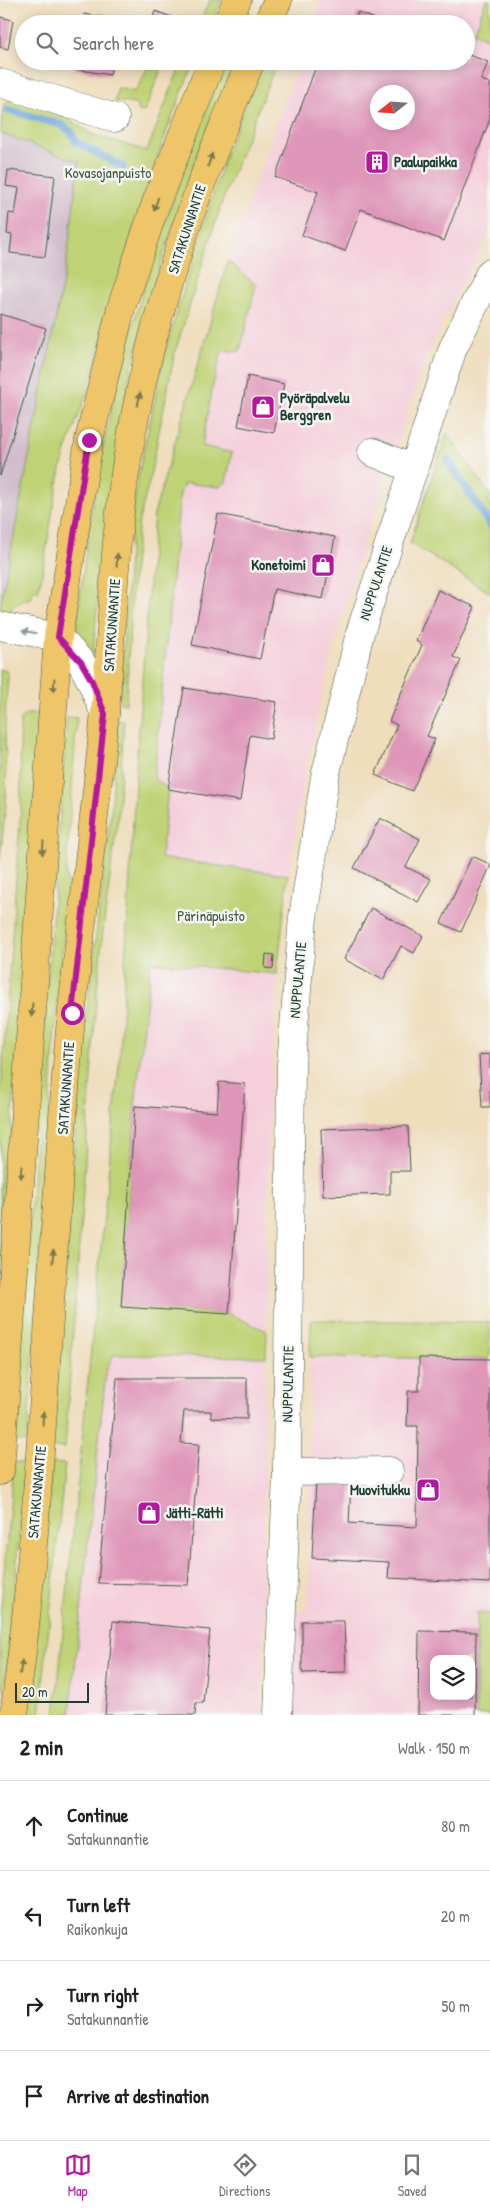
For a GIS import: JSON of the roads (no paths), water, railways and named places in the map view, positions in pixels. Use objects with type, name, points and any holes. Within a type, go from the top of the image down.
[{"type":"main road","points":[[231,15],[237,0]]},
{"type":"main road","points":[[271,15],[278,0]]},
{"type":"main road","points":[[0,1471],[58,637],[89,440],[122,308],[157,200],[208,70]]},
{"type":"main road","name":"SATAKUNNANTIE","points":[[14,1715],[24,1644],[40,1464],[72,1013],[105,714],[120,507],[128,455],[154,336],[194,206],[221,130],[247,70]]},
{"type":"street","points":[[0,83],[115,118]]},
{"type":"street","name":"NUPPULANTIE","points":[[278,1715],[287,1472],[291,1064],[303,917],[325,777],[358,642],[453,348],[490,273]]},
{"type":"street","points":[[372,452],[414,469]]},
{"type":"street","points":[[0,626],[58,637],[81,662],[92,681],[105,714]]},
{"type":"street","points":[[287,1472],[389,1472]]},
{"type":"waterway","points":[[9,110],[62,125],[71,132],[76,142],[123,167]]},
{"type":"waterway","points":[[448,460],[490,525]]},
{"type":"place","name":"Paalupaikka","points":[[377,162]]},
{"type":"place","name":"Pyöräpalvelu Berggren","points":[[263,407]]},
{"type":"place","name":"Konetoimi","points":[[323,565]]},
{"type":"place","name":"Muovitukku","points":[[428,1490]]},
{"type":"place","name":"Jätti-Rätti","points":[[149,1513]]},
{"type":"park label","name":"Kovasojanpuisto","points":[[108,173]]},
{"type":"park label","name":"Pärinäpuisto","points":[[211,916]]}]
